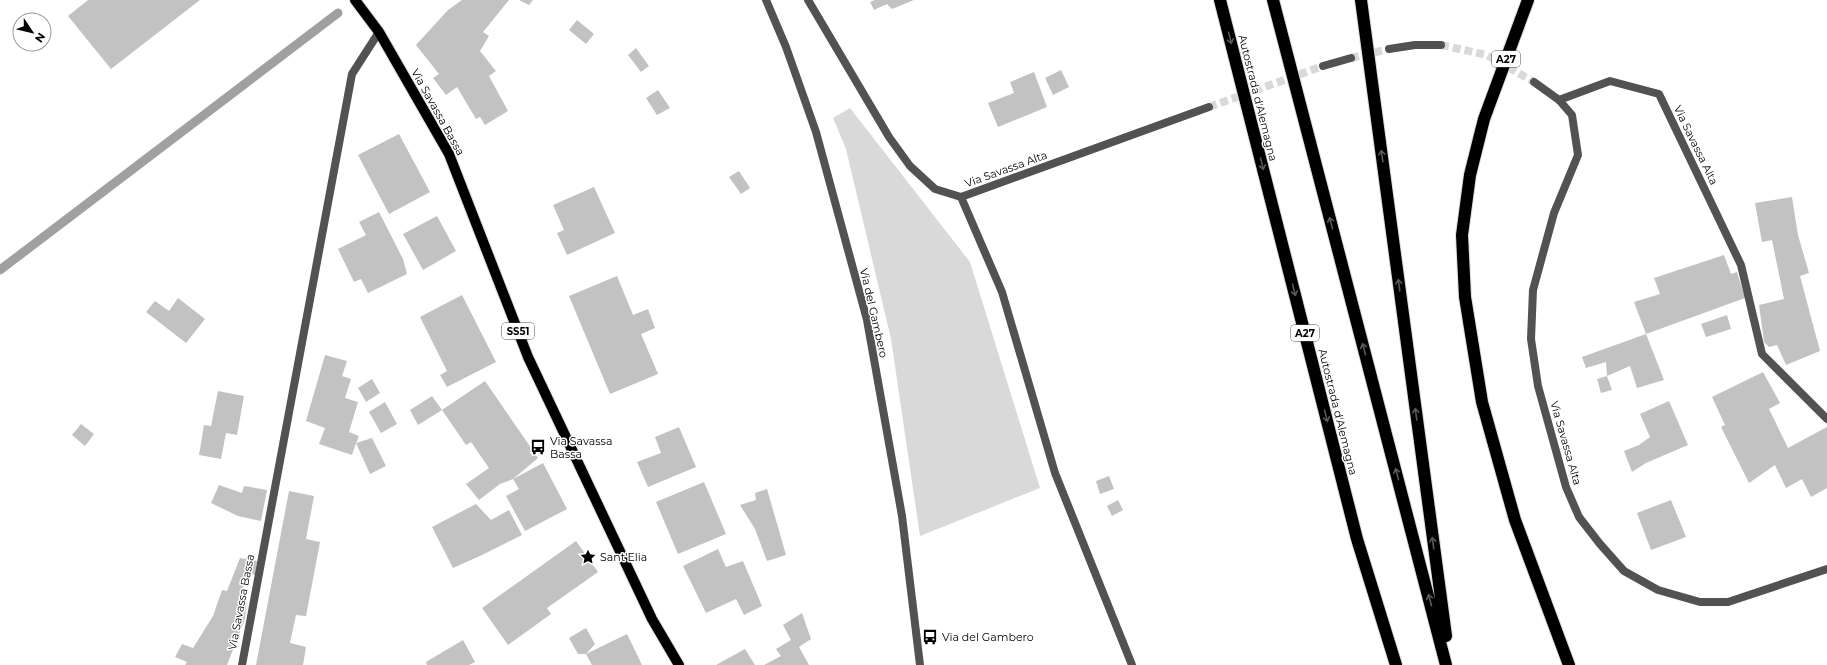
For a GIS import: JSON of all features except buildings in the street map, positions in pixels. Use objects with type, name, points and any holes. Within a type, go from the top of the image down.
[{"type":"highway","name":"Autostrada d'Alemagna","points":[[1220,0],[1357,539],[1396,665]]},
{"type":"highway","points":[[1273,0],[1446,665]]},
{"type":"highway","points":[[1361,0],[1450,665]]},
{"type":"highway","name":"A27","points":[[1528,0],[1484,119],[1470,175],[1462,235],[1465,289],[1482,402],[1515,520],[1569,665]]},
{"type":"main road","name":"Via Savassa Bassa","points":[[355,0],[379,32],[449,154],[528,357],[652,619],[679,665]]},
{"type":"street","name":"Via del Gambero","points":[[766,0],[786,46],[816,132],[867,320],[902,516],[920,665]]},
{"type":"street","name":"Via Savassa Alta","points":[[808,0],[889,137],[910,166],[935,189],[962,197],[1209,107]]},
{"type":"street","name":"Via Savassa Bassa","points":[[242,665],[352,74],[379,32]]},
{"type":"street","points":[[1389,49],[1415,45],[1441,45]]},
{"type":"street","points":[[1323,66],[1351,58]]},
{"type":"street","name":"Via Savassa Alta","points":[[1559,100],[1610,81],[1659,94],[1741,265],[1762,354],[1827,419]]},
{"type":"street","name":"Via Savassa Alta","points":[[1534,82],[1559,100],[1572,115],[1578,155],[1554,213],[1533,290],[1531,339],[1538,386],[1566,487],[1579,517],[1624,571],[1658,590],[1700,602],[1728,602],[1827,569]]},
{"type":"street","points":[[962,197],[1002,292],[1055,473],[1132,665]]},
{"type":"shaded area","points":[[850,108],[970,262],[1040,488],[920,536],[891,339],[846,149],[833,118]]},
{"type":"waterway","points":[[0,270],[338,13]]},
{"type":"tunnel","points":[[1441,45],[1487,55],[1534,82]]},
{"type":"tunnel","points":[[1351,58],[1389,49]]},
{"type":"tunnel","points":[[1209,107],[1323,66]]},
{"type":"place","name":"Via Savassa Bassa","points":[[538,447]]},
{"type":"place","name":"Sant'Elia","points":[[588,557]]},
{"type":"place","name":"Via del Gambero","points":[[930,637]]}]
